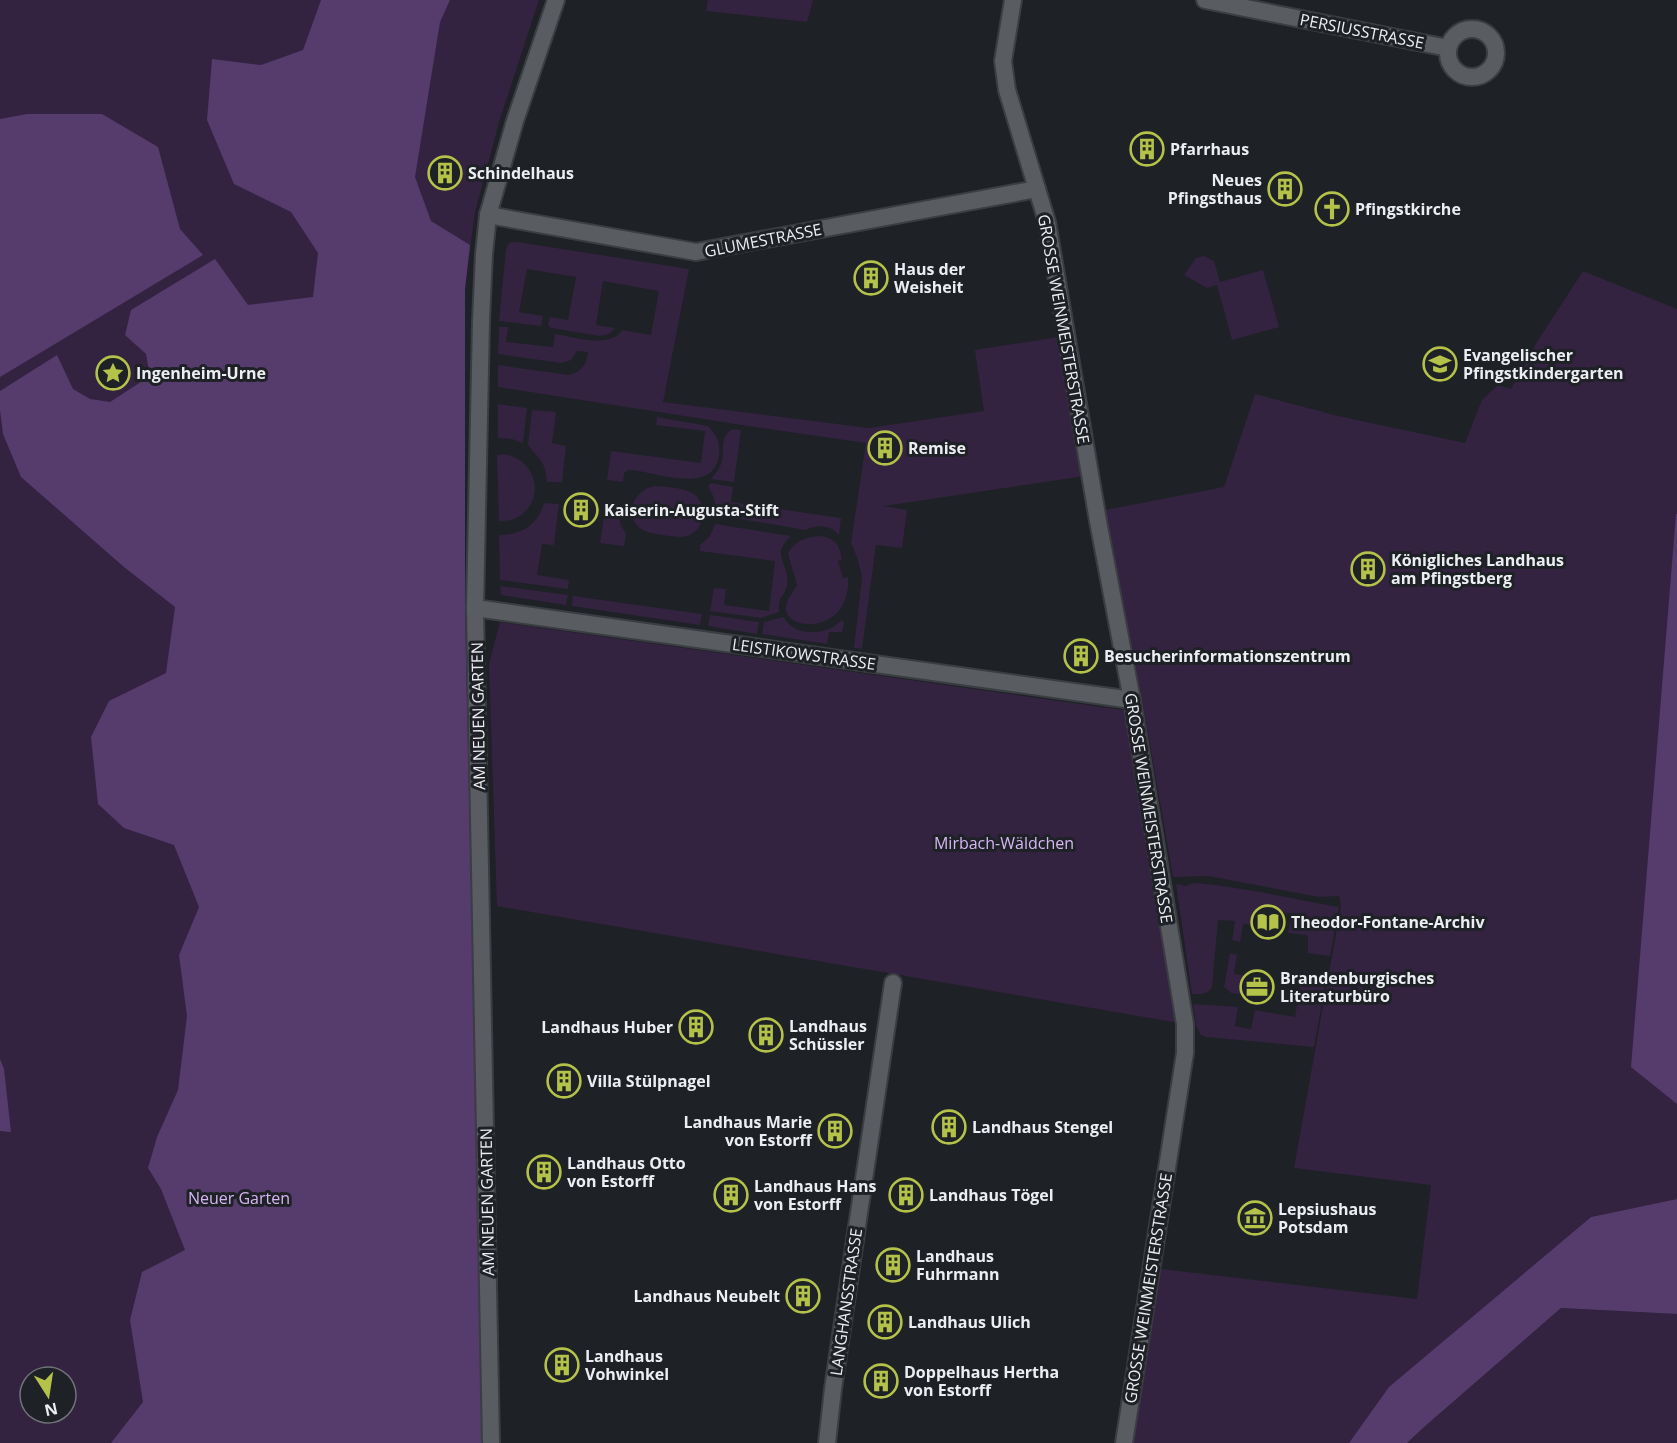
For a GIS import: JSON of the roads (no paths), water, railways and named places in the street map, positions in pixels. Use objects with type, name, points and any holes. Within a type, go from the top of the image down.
[{"type":"street","name":"AM NEUEN GARTEN","points":[[491,1443],[476,608],[484,254],[488,215],[515,121],[556,0]]},
{"type":"street","name":"GROSSE WEINMEISTERSTRASSE","points":[[1013,0],[1003,61],[1007,90],[1047,222],[1098,521],[1132,700],[1185,1024],[1185,1053],[1124,1443]]},
{"type":"street","name":"PERSIUSSTRASSE","points":[[1205,0],[1448,48]]},
{"type":"street","name":"GLUMESTRASSE","points":[[488,215],[696,252],[1037,189]]},
{"type":"street","name":"LEISTIKOWSTRASSE","points":[[476,608],[1132,700]]},
{"type":"street","name":"LANGHANSSTRASSE","points":[[827,1443],[893,983]]},
{"type":"place","name":"Pfarrhaus","points":[[1147,149]]},
{"type":"place","name":"Schindelhaus","points":[[445,173]]},
{"type":"place","name":"Neues Pfingsthaus","points":[[1285,189]]},
{"type":"place","name":"Pfingstkirche","points":[[1332,209]]},
{"type":"place","name":"Haus der Weisheit","points":[[871,278]]},
{"type":"place","name":"Evangelischer Pfingstkindergarten","points":[[1440,364]]},
{"type":"place","name":"Ingenheim-Urne","points":[[113,373]]},
{"type":"place","name":"Remise","points":[[885,448]]},
{"type":"place","name":"Kaiserin-Augusta-Stift","points":[[581,510]]},
{"type":"place","name":"Königliches Landhaus am Pfingstberg","points":[[1368,569]]},
{"type":"place","name":"Besucherinformationszentrum","points":[[1081,656]]},
{"type":"place","name":"Theodor-Fontane-Archiv","points":[[1268,922]]},
{"type":"place","name":"Brandenburgisches Literaturbüro","points":[[1257,987]]},
{"type":"place","name":"Landhaus Huber","points":[[696,1027]]},
{"type":"place","name":"Landhaus Schüssler","points":[[766,1035]]},
{"type":"place","name":"Villa Stülpnagel","points":[[564,1081]]},
{"type":"place","name":"Landhaus Stengel","points":[[949,1127]]},
{"type":"place","name":"Landhaus Marie von Estorff","points":[[835,1131]]},
{"type":"place","name":"Landhaus Otto von Estorff","points":[[544,1172]]},
{"type":"place","name":"Landhaus Hans von Estorff","points":[[731,1195]]},
{"type":"place","name":"Landhaus Tögel","points":[[906,1195]]},
{"type":"place","name":"Lepsiushaus Potsdam","points":[[1255,1218]]},
{"type":"place","name":"Landhaus Fuhrmann","points":[[893,1265]]},
{"type":"place","name":"Landhaus Neubelt","points":[[803,1296]]},
{"type":"place","name":"Landhaus Ulich","points":[[885,1322]]},
{"type":"place","name":"Landhaus Vohwinkel","points":[[562,1365]]},
{"type":"place","name":"Doppelhaus Hertha von Estorff","points":[[881,1381]]},
{"type":"park label","name":"Mirbach-Wäldchen","points":[[1004,843]]},
{"type":"park label","name":"Neuer Garten","points":[[239,1198]]}]
